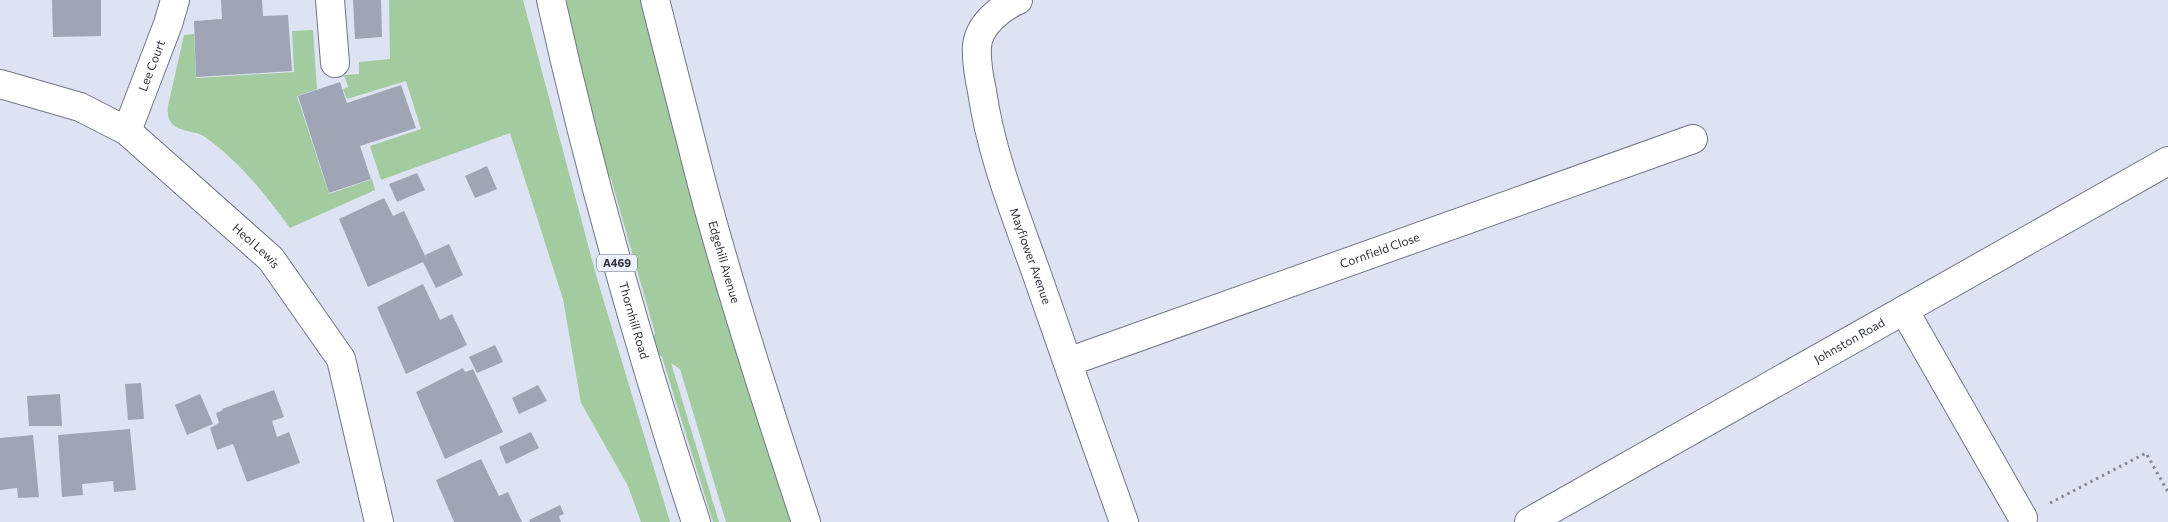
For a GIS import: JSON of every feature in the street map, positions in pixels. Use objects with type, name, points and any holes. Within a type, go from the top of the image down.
[{"type":"street","name":"Lee Court","points":[[128,131],[168,24],[175,0]]},
{"type":"street","points":[[330,0],[335,63]]},
{"type":"street","name":"Thornhill Road","points":[[551,0],[577,115],[616,259],[696,522]]},
{"type":"street","name":"Edgehill Avenue","points":[[655,0],[703,188],[732,290],[806,522]]},
{"type":"street","name":"Mayflower Avenue","points":[[1018,0],[996,13],[984,28],[977,44],[978,66],[986,119],[993,149],[1124,522]]},
{"type":"street","name":"Heol Lewis","points":[[0,84],[80,107],[128,131],[271,259],[341,359],[379,522]]},
{"type":"street","name":"Cornfield Close","points":[[1068,362],[1693,139]]},
{"type":"street","name":"Johnston Road","points":[[1529,522],[2168,161]]},
{"type":"street","points":[[1904,310],[2023,518]]},
{"type":"path","points":[[2023,518],[2146,453],[2168,492]]},
{"type":"green space","points":[[389,0],[523,0],[596,275],[670,522],[641,522],[628,486],[581,403],[563,299],[510,133],[381,180],[370,146],[421,129],[406,81],[347,99],[343,89],[348,87],[344,75],[359,74],[359,62],[390,59]]},
{"type":"green space","points":[[567,0],[642,0],[792,522],[726,522],[680,369],[671,363],[719,522],[713,522],[662,357],[654,351],[653,340],[655,333],[611,179],[597,162],[566,14]]},
{"type":"green space","points":[[313,30],[317,89],[297,96],[329,194],[372,179],[375,190],[290,228],[262,191],[217,146],[205,137],[180,129],[171,122],[168,115],[168,106],[184,35],[194,34],[196,78],[294,72],[292,31]]},
{"type":"building","points":[[52,0],[101,0],[101,36],[53,37]]},
{"type":"building","points":[[221,0],[262,0],[263,16],[288,15],[292,71],[196,77],[194,21],[222,19]]},
{"type":"building","points":[[353,0],[381,0],[382,37],[355,39]]},
{"type":"building","points":[[340,82],[347,103],[401,85],[416,128],[360,146],[371,179],[329,193],[298,96]]},
{"type":"building","points":[[487,166],[497,189],[475,198],[465,176]]},
{"type":"building","points":[[417,173],[425,190],[397,202],[389,184]]},
{"type":"building","points":[[384,198],[393,216],[404,211],[427,260],[425,255],[449,244],[463,275],[436,288],[423,262],[368,287],[339,219]]},
{"type":"building","points":[[423,284],[440,320],[452,314],[467,345],[406,374],[377,307]]},
{"type":"building","points":[[495,345],[503,362],[477,373],[469,357]]},
{"type":"building","points":[[463,368],[465,372],[473,369],[503,432],[445,459],[416,392]]},
{"type":"building","points":[[141,383],[144,419],[128,420],[125,384]]},
{"type":"building","points":[[538,385],[547,401],[519,414],[512,398]]},
{"type":"building","points":[[274,390],[284,417],[272,421],[277,437],[289,432],[300,463],[247,482],[233,444],[217,450],[210,428],[219,423],[216,413],[222,409]]},
{"type":"building","points":[[60,394],[62,426],[29,426],[27,396]]},
{"type":"building","points":[[200,394],[213,424],[187,435],[175,405]]},
{"type":"building","points":[[130,429],[136,490],[114,492],[113,481],[82,484],[83,495],[62,497],[58,435]]},
{"type":"building","points":[[531,432],[539,448],[506,464],[499,447]]},
{"type":"building","points":[[33,435],[39,497],[18,498],[17,488],[0,490],[0,438]]},
{"type":"building","points":[[481,459],[499,496],[508,492],[522,522],[454,522],[436,480]]},
{"type":"building","points":[[560,505],[564,514],[559,516],[561,522],[530,522],[529,520]]}]
